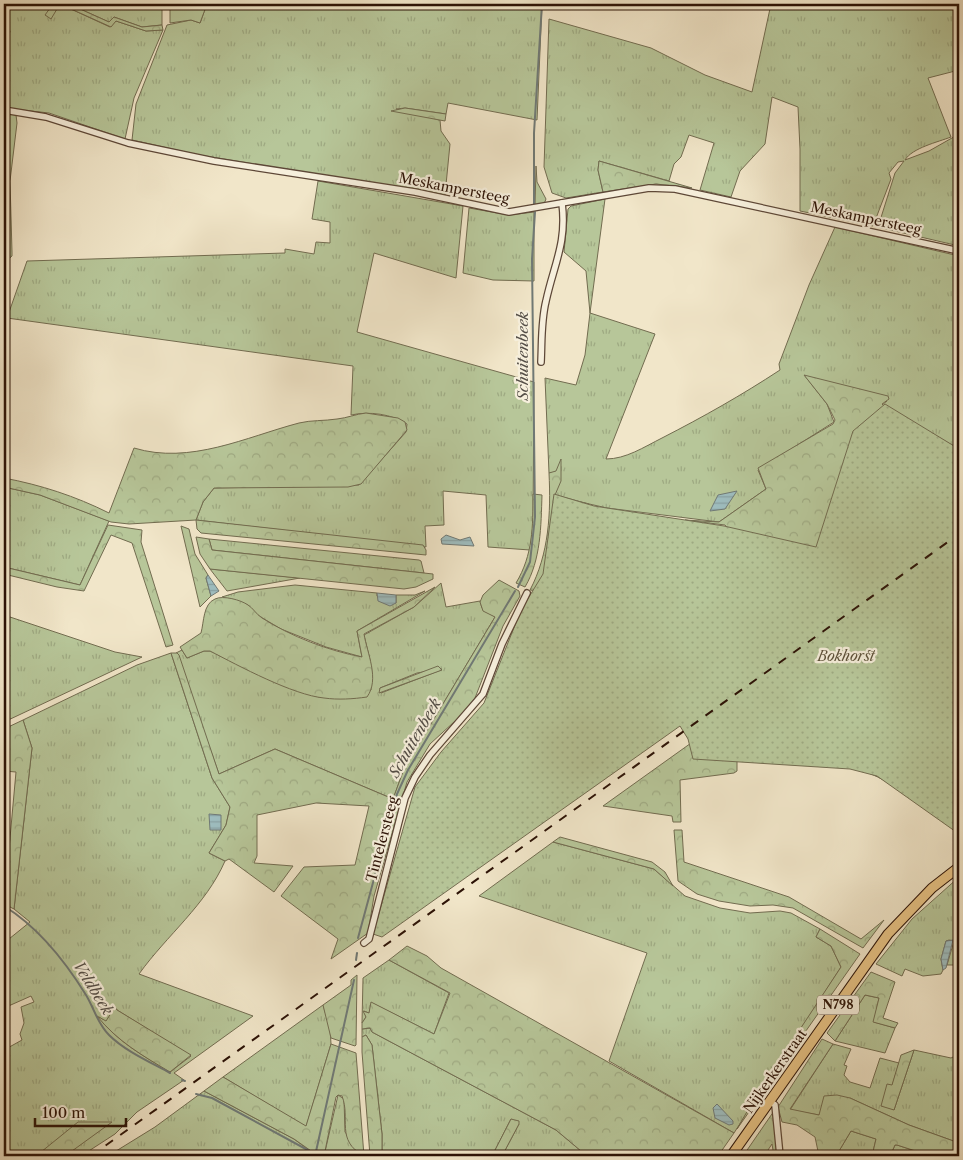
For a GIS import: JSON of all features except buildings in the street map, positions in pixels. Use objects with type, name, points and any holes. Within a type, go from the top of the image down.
[{"type":"main road","name":"Nijkerkerstraat","points":[[731,1156],[888,934],[932,888],[959,867]]},
{"type":"street","name":"Meskampersteeg","points":[[4,110],[46,117],[128,143],[214,161],[415,192],[509,212],[649,188],[675,189],[959,251]]},
{"type":"street","points":[[541,362],[542,328],[546,300],[562,246],[564,217],[562,204]]},
{"type":"street","name":"Tintelersteeg","points":[[364,943],[369,939],[405,798],[415,777],[447,734],[462,720],[483,694],[502,644],[527,593]]},
{"type":"street","points":[[770,1101],[775,1105],[780,1156]]},
{"type":"green space","points":[[4,4],[53,4],[46,15],[60,4],[110,27],[116,21],[146,31],[163,30],[134,98],[125,139],[49,113],[4,108],[4,57],[10,31],[4,30]]},
{"type":"green space","points":[[53,4],[60,4],[51,19],[45,15]]},
{"type":"green space","points":[[60,4],[69,4],[109,22],[114,17],[142,27],[162,25],[163,30],[146,31],[116,21],[111,27]]},
{"type":"green space","points":[[69,4],[146,4],[162,8],[162,25],[142,27],[114,17],[109,22]]},
{"type":"green space","points":[[170,4],[207,4],[200,23],[191,20],[170,23]]},
{"type":"green space","points":[[207,4],[542,4],[537,120],[448,103],[446,114],[405,108],[396,109],[440,120],[441,131],[450,144],[445,195],[199,155],[132,140],[136,104],[167,25],[191,20],[200,23]]},
{"type":"green space","points":[[771,4],[959,4],[959,70],[928,78],[951,137],[913,152],[905,160],[929,151],[959,134],[959,246],[878,227],[895,173],[904,161],[898,162],[889,173],[891,179],[873,226],[800,211],[798,107],[772,97],[765,144],[740,171],[731,197],[700,190],[714,143],[689,135],[681,157],[674,164],[669,181],[599,161],[598,170],[603,192],[566,198],[552,193],[544,167],[549,19],[651,48],[705,75],[752,92]]},
{"type":"green space","points":[[405,108],[446,114],[445,121],[391,111]]},
{"type":"green space","points":[[4,113],[16,115],[17,123],[10,181],[12,256],[4,263]]},
{"type":"green space","points":[[599,161],[692,188],[656,184],[603,192],[598,170]]},
{"type":"green space","points":[[536,166],[537,182],[546,199],[544,204],[535,207]]},
{"type":"green space","points":[[318,181],[463,206],[456,278],[374,253],[357,332],[534,382],[533,525],[530,550],[488,547],[486,495],[443,491],[444,525],[425,526],[426,547],[196,520],[203,502],[214,488],[359,485],[406,432],[407,424],[380,414],[365,413],[351,415],[353,366],[7,318],[27,261],[285,253],[285,249],[314,254],[316,242],[330,243],[330,222],[312,219]]},
{"type":"green space","points":[[605,199],[590,313],[586,271],[564,252],[568,209],[571,206]]},
{"type":"green space","points":[[469,208],[509,215],[534,212],[534,281],[493,280],[463,273]]},
{"type":"green space","points":[[835,227],[959,256],[959,449],[882,405],[887,401],[805,376],[827,404],[834,422],[758,470],[766,489],[719,522],[607,508],[554,496],[556,472],[549,473],[545,378],[576,385],[585,355],[590,313],[655,334],[606,459],[621,457],[635,452],[707,414],[780,370],[779,364],[809,285]]},
{"type":"green space","points":[[804,375],[888,396],[889,399],[882,404],[884,406],[819,559],[736,539],[725,525],[685,520],[719,522],[766,489],[758,468],[833,424],[835,420],[827,404]]},
{"type":"green space","name":"Bokhorst","points":[[885,404],[959,449],[959,834],[877,776],[850,769],[693,759],[688,739],[680,726],[382,937],[373,934],[415,787],[441,752],[484,703],[521,610],[543,574],[554,494],[594,506],[724,526],[816,547],[853,431]]},
{"type":"green space","points":[[366,413],[398,418],[405,422],[407,430],[361,484],[348,487],[214,488],[203,502],[196,520],[129,524],[111,522],[40,495],[4,487],[4,478],[58,492],[109,513],[134,448],[176,453],[197,451],[238,442],[299,423]]},
{"type":"green space","points":[[561,459],[561,481],[555,495],[589,504],[587,525],[545,592],[530,590],[545,548],[550,503],[549,473],[556,471]]},
{"type":"green space","points":[[4,487],[40,495],[109,521],[80,585],[4,567]]},
{"type":"green space","points":[[533,494],[542,495],[540,531],[534,566],[525,587],[516,583],[529,551]]},
{"type":"green space","points":[[196,520],[423,545],[426,555],[201,533],[197,529]]},
{"type":"green space","points":[[108,525],[142,530],[141,542],[173,645],[166,647],[132,543],[111,535],[84,591],[57,587],[4,574],[4,567],[80,585]]},
{"type":"green space","points":[[181,526],[189,529],[195,554],[208,575],[206,578],[211,596],[200,607]]},
{"type":"green space","points":[[196,537],[209,539],[212,550],[433,574],[433,579],[416,587],[404,589],[210,569],[200,554]]},
{"type":"green space","points":[[209,539],[419,560],[421,561],[424,573],[212,550]]},
{"type":"green space","points":[[210,569],[300,578],[227,591]]},
{"type":"green space","points":[[499,580],[519,591],[520,596],[503,626],[475,698],[466,711],[430,744],[407,782],[374,896],[368,933],[331,959],[338,939],[281,896],[304,867],[355,865],[369,806],[316,803],[257,815],[257,856],[254,863],[293,866],[274,892],[229,859],[225,861],[209,853],[226,825],[230,807],[212,778],[171,653],[179,655],[219,774],[275,749],[393,799],[404,769],[495,617],[483,611],[480,602],[483,595]]},
{"type":"green space","points":[[441,583],[446,607],[480,601],[482,608],[495,617],[404,769],[393,799],[275,749],[219,774],[176,653],[182,650],[187,658],[204,651],[210,651],[281,684],[319,697],[371,690],[370,660],[364,635],[414,607]],"holes":[[[441,670],[381,693],[380,688],[417,673]]]},
{"type":"green space","points":[[295,585],[377,593],[377,596],[396,603],[396,595],[415,595],[425,591],[357,631],[362,657],[326,647],[281,629],[254,613],[248,605],[222,597],[238,592]]},
{"type":"green space","points":[[435,587],[414,607],[364,634],[373,674],[371,690],[367,697],[335,699],[311,696],[266,679],[210,651],[204,651],[187,658],[180,647],[201,633],[206,609],[211,601],[223,598],[245,603],[262,618],[297,637],[336,651],[362,657],[357,631]]},
{"type":"green space","points":[[4,615],[115,652],[142,657],[4,722]]},
{"type":"green space","points":[[171,653],[212,778],[230,807],[226,825],[209,853],[225,861],[217,877],[197,906],[139,974],[253,1016],[174,1073],[184,1080],[137,1112],[115,1134],[81,1156],[4,1156],[4,1050],[22,1040],[20,1034],[24,1023],[21,1007],[34,1002],[31,996],[4,1008],[4,943],[30,922],[14,909],[32,748],[23,720],[137,665]],"holes":[[[115,1007],[191,1056],[170,1072],[150,1060],[114,1034],[99,1017],[106,1022]]]},
{"type":"green space","points":[[438,666],[442,670],[379,693],[380,688]]},
{"type":"green space","points":[[782,678],[959,831],[878,777],[866,772],[835,765],[737,760],[737,771],[734,773],[680,780],[681,822],[673,822],[672,816],[603,806]]},
{"type":"green space","points":[[23,720],[32,748],[14,909],[4,904],[16,772],[4,771],[4,729]]},
{"type":"green space","points":[[674,830],[682,830],[684,862],[789,897],[861,939],[884,920],[863,948],[793,908],[773,905],[750,906],[719,901],[697,894],[678,881]]},
{"type":"green space","points":[[560,837],[652,862],[665,872],[673,886],[654,869],[553,842]]},
{"type":"green space","points":[[553,842],[654,869],[685,896],[720,908],[750,913],[780,911],[791,913],[820,929],[816,937],[831,946],[841,967],[734,1133],[609,1061],[647,953],[479,896]]},
{"type":"green space","points":[[959,877],[959,965],[947,965],[954,941],[949,940],[946,941],[941,959],[943,970],[941,974],[923,976],[905,969],[902,976],[876,964],[912,919]]},
{"type":"green space","points":[[820,929],[860,954],[737,1129],[756,1096],[841,967],[831,946],[816,937]]},
{"type":"green space","points":[[407,946],[427,956],[441,968],[734,1133],[718,1156],[587,1156],[556,1130],[372,1032],[370,1028],[362,1029],[362,1023],[366,1017],[363,1011],[369,1013],[371,1002],[434,1034],[450,993],[389,960]]},
{"type":"green space","points":[[389,960],[449,993],[434,1034],[372,1003],[369,1013],[364,1011],[366,1017],[362,1023],[363,978]]},
{"type":"green space","points":[[871,972],[895,982],[883,1018],[898,1023],[895,1028],[873,1022],[879,998],[865,995],[835,1041],[827,1033]]},
{"type":"green space","points":[[357,975],[355,1046],[331,1038],[323,1005],[351,985],[351,980]]},
{"type":"green space","points":[[865,995],[879,998],[874,1022],[895,1028],[885,1053],[835,1041]]},
{"type":"green space","points":[[323,1005],[330,1028],[331,1044],[306,1127],[223,1077]]},
{"type":"green space","points":[[115,1007],[191,1055],[170,1072],[150,1060],[113,1033],[97,1016],[106,1021]]},
{"type":"green space","points":[[370,1028],[372,1032],[556,1130],[587,1156],[502,1156],[519,1124],[511,1119],[492,1156],[382,1156],[382,1134],[372,1045],[366,1035],[362,1037],[362,1029]]},
{"type":"green space","points":[[366,1035],[372,1045],[382,1134],[382,1156],[370,1156],[362,1052],[362,1037]]},
{"type":"green space","points":[[822,1039],[833,1044],[790,1109],[819,1115],[824,1096],[837,1095],[850,1098],[909,1125],[959,1143],[959,1156],[931,1156],[895,1145],[890,1156],[872,1156],[876,1139],[851,1131],[836,1156],[819,1156],[815,1137],[797,1125],[782,1122],[778,1107]]},
{"type":"green space","points":[[331,1044],[356,1053],[364,1156],[355,1150],[347,1136],[342,1096],[338,1095],[336,1097],[324,1156],[314,1156],[314,1153],[294,1139],[204,1091],[223,1077],[306,1126]]},
{"type":"green space","points":[[833,1044],[851,1049],[844,1065],[847,1066],[844,1075],[850,1082],[870,1088],[880,1058],[899,1063],[892,1086],[888,1085],[894,1110],[914,1050],[951,1058],[959,1054],[959,1143],[909,1125],[850,1098],[819,1115],[790,1110]]},
{"type":"green space","points":[[914,1050],[894,1110],[881,1106],[887,1084],[892,1085],[901,1055]]},
{"type":"green space","points":[[204,1091],[294,1139],[314,1154],[314,1156],[108,1156],[155,1127]]},
{"type":"green space","points":[[338,1095],[344,1099],[345,1132],[363,1156],[324,1156]]},
{"type":"green space","points":[[774,1111],[779,1156],[774,1156],[772,1144],[764,1156],[743,1156]]},
{"type":"green space","points":[[511,1119],[519,1121],[519,1124],[502,1156],[492,1156]]},
{"type":"green space","points":[[78,1122],[112,1122],[62,1156],[41,1152]]},
{"type":"green space","points":[[851,1131],[876,1139],[872,1156],[836,1156]]},
{"type":"green space","points":[[895,1145],[897,1145],[931,1156],[890,1156]]},
{"type":"water","points":[[737,491],[725,509],[710,511],[718,495]]},
{"type":"water","points":[[446,535],[460,540],[470,537],[474,546],[442,544],[441,539]]},
{"type":"water","points":[[208,575],[219,591],[211,596],[206,578]]},
{"type":"water","points":[[377,593],[396,595],[396,603],[390,606],[378,601]]},
{"type":"water","points":[[209,814],[221,815],[221,830],[210,830]]},
{"type":"water","points":[[953,940],[946,968],[943,970],[941,959],[946,941]]},
{"type":"water","points":[[717,1104],[733,1121],[733,1124],[729,1125],[715,1118],[713,1108]]},
{"type":"waterway","name":"Schuitenbeek","points":[[534,206],[534,133],[542,4]]},
{"type":"waterway","name":"Schuitenbeek","points":[[518,587],[530,562],[535,517],[532,259],[535,212]]},
{"type":"waterway","name":"Schuitenbeek","points":[[358,938],[397,794],[408,770],[515,591]]},
{"type":"waterway","name":"Veldbeek","points":[[4,906],[39,934],[60,957],[86,995],[109,1035],[130,1051],[170,1073]]},
{"type":"waterway","name":"Schuitenbeek","points":[[356,960],[357,953]]},
{"type":"waterway","name":"Schuitenbeek","points":[[315,1156],[354,980]]},
{"type":"waterway","name":"Veldbeek","points":[[196,1094],[212,1098],[315,1154]]},
{"type":"railway","points":[[91,1156],[959,534]]}]
